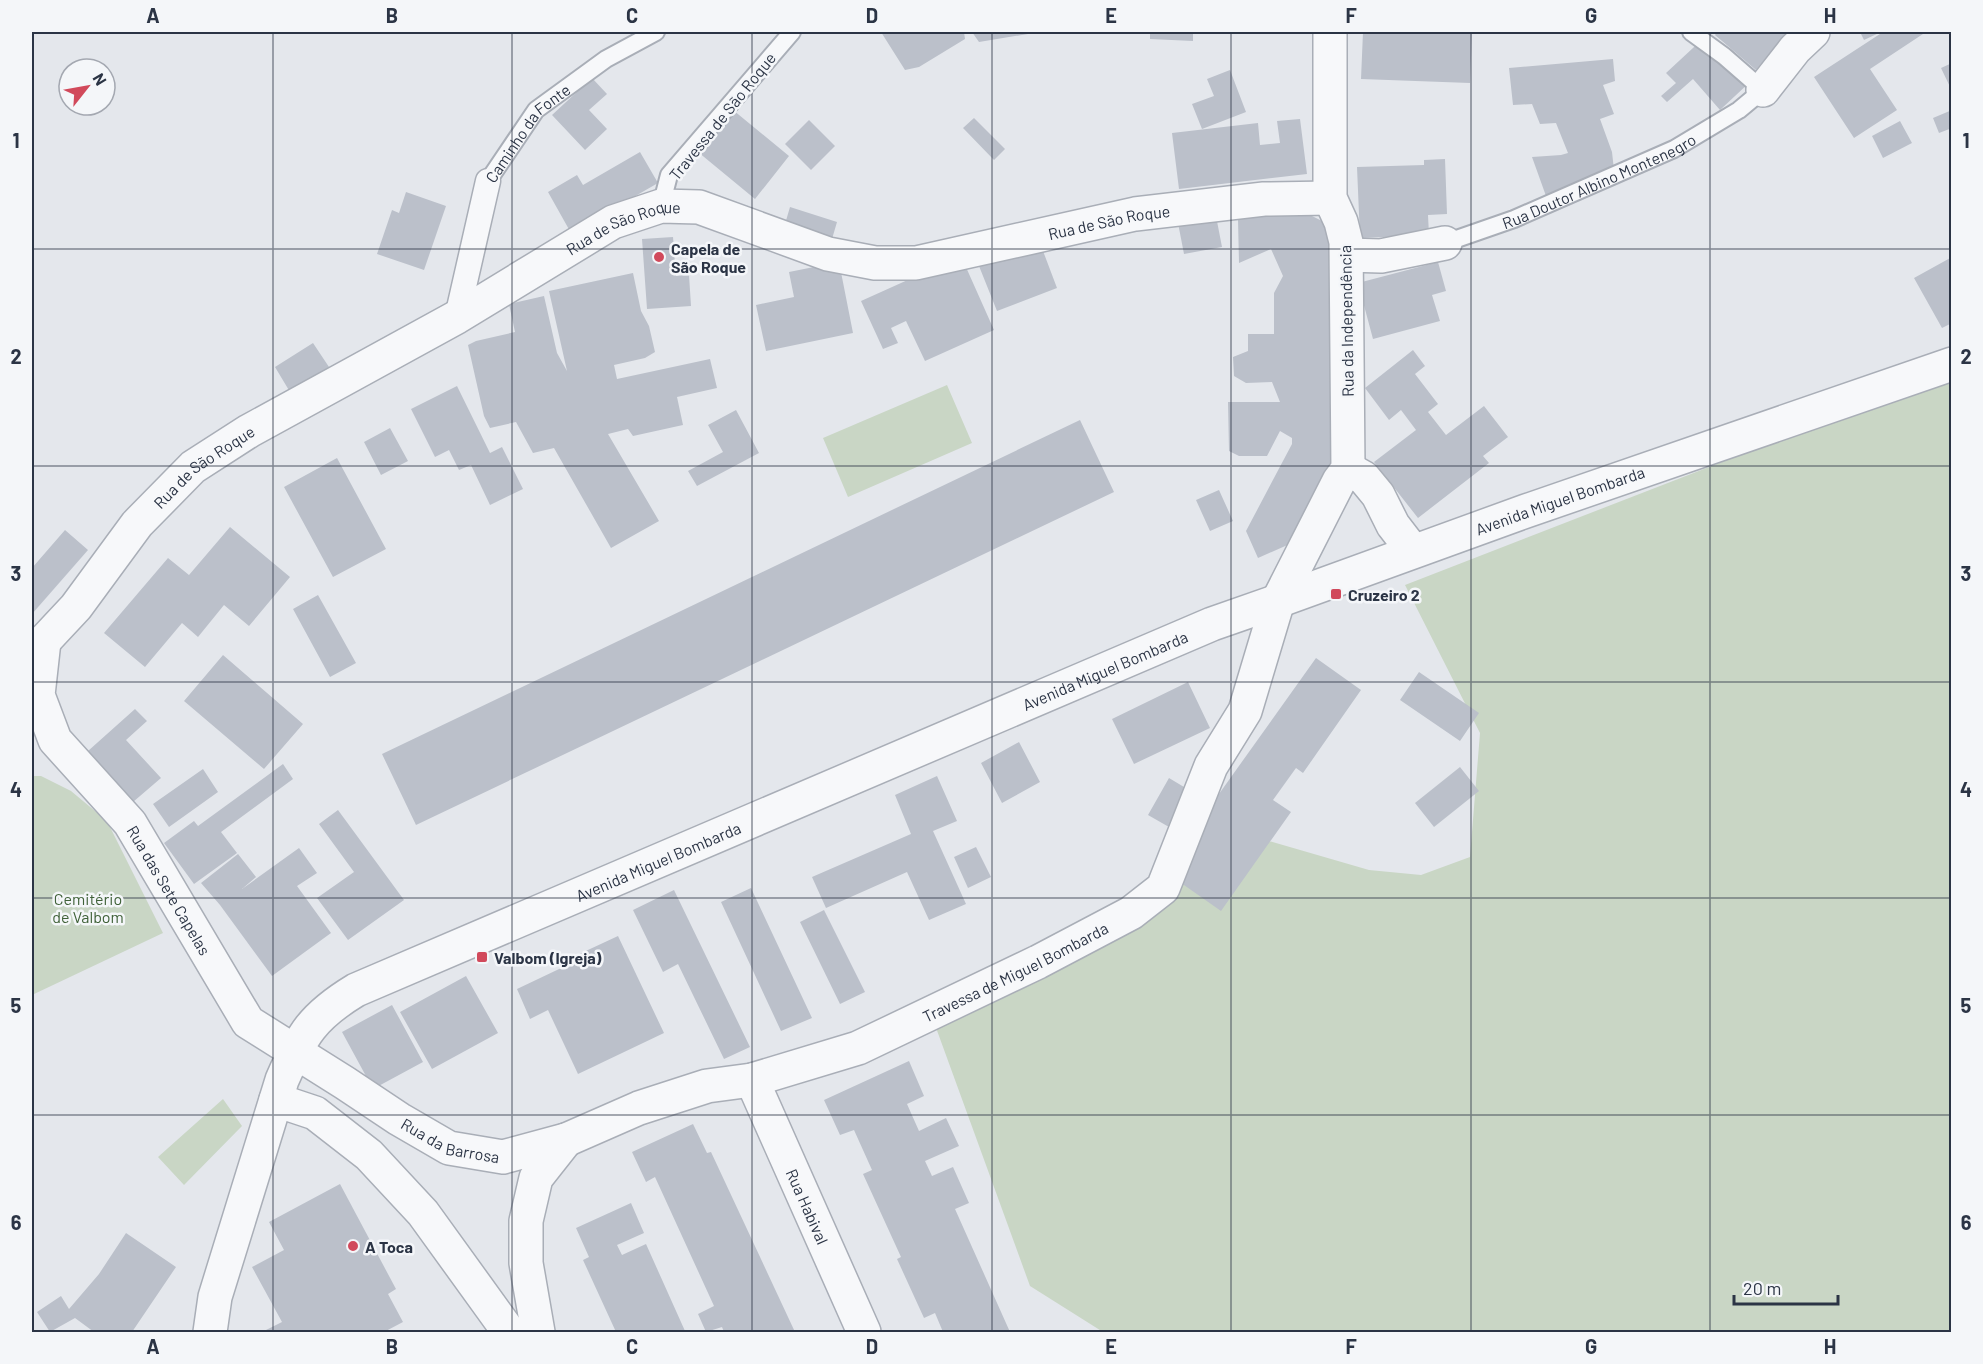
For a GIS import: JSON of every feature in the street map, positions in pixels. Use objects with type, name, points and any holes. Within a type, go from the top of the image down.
[{"type":"street","name":"Rua da Independência","points":[[1330,32],[1330,198],[1341,222],[1347,255],[1348,469]]},
{"type":"street","name":"Rua Doutor Albino Montenegro","points":[[1763,90],[1795,49],[1814,32]]},
{"type":"street","name":"Caminho da Fonte","points":[[457,317],[488,181]]},
{"type":"street","name":"Rua de São Roque","points":[[68,754],[55,740],[38,695],[38,648],[76,607],[137,524],[193,467],[249,431],[457,317],[613,222],[661,206],[699,207],[828,254],[874,263],[916,263],[1135,214],[1264,199],[1330,198]]},
{"type":"street","name":"Rua Doutor Albino Montenegro","points":[[1347,255],[1381,256],[1445,243]]},
{"type":"street","name":"Avenida Miguel Bombarda","points":[[210,1332],[215,1297],[276,1100],[295,1050],[316,1019],[333,1004],[356,990],[1212,624],[1526,511],[1952,364]]},
{"type":"street","points":[[1278,602],[1339,481],[1348,469],[1364,478],[1378,495],[1393,525],[1413,551]]},
{"type":"street","name":"Travessa de Miguel Bombarda","points":[[566,1140],[639,1108],[707,1086],[752,1080],[858,1048],[1038,962],[1131,913],[1163,888],[1211,766],[1245,711],[1278,602]]},
{"type":"street","points":[[32,744],[68,754]]},
{"type":"street","name":"Rua das Sete Capelas","points":[[68,754],[130,822],[248,1022],[295,1050]]},
{"type":"street","name":"Rua da Barrosa","points":[[295,1050],[399,1119],[449,1148],[503,1157],[566,1140]]},
{"type":"street","name":"Rua Habival","points":[[752,1080],[864,1332]]},
{"type":"street","points":[[276,1100],[315,1113],[369,1155],[423,1213],[509,1332]]},
{"type":"street","points":[[538,1332],[526,1263],[526,1221],[537,1178],[566,1140]]},
{"type":"lane","name":"Caminho da Fonte","points":[[488,181],[536,110],[606,59],[656,32]]},
{"type":"lane","name":"Travessa de São Roque","points":[[661,206],[669,175],[792,32]]},
{"type":"lane","points":[[1691,32],[1724,56],[1763,90]]},
{"type":"lane","name":"Rua Doutor Albino Montenegro","points":[[1445,243],[1514,219],[1674,149],[1739,110],[1763,90]]},
{"type":"green space","points":[[1951,373],[1951,1332],[1103,1332],[1030,1286],[935,1025],[1255,837],[1369,870],[1421,875],[1470,857],[1480,733],[1405,585]]},
{"type":"green space","points":[[947,385],[972,443],[848,497],[823,438]]},
{"type":"green space","name":"Cemitério de Valbom","points":[[32,776],[41,776],[71,791],[107,821],[163,933],[32,995]]},
{"type":"green space","points":[[223,1099],[242,1126],[184,1185],[158,1157]]},
{"type":"building","points":[[881,32],[964,32],[965,39],[919,67],[905,70]]},
{"type":"building","points":[[972,32],[1034,32],[1034,33],[979,42]]},
{"type":"building","points":[[1150,32],[1193,32],[1193,41],[1150,39]]},
{"type":"building","points":[[1363,32],[1472,32],[1470,83],[1361,79]]},
{"type":"building","points":[[1717,32],[1788,32],[1756,70],[1715,35]]},
{"type":"building","points":[[1860,32],[1881,32],[1864,40]]},
{"type":"building","points":[[1883,32],[1926,32],[1870,69],[1897,110],[1854,138],[1814,77]]},
{"type":"building","points":[[1707,35],[1750,82],[1720,110],[1693,79],[1667,102],[1661,96],[1676,83],[1666,73]]},
{"type":"building","points":[[1613,59],[1615,81],[1603,85],[1614,114],[1600,119],[1612,152],[1614,170],[1546,196],[1532,157],[1568,153],[1556,123],[1540,124],[1532,104],[1513,105],[1509,68]]},
{"type":"building","points":[[1952,63],[1952,91],[1941,68]]},
{"type":"building","points":[[1230,70],[1246,112],[1202,129],[1192,104],[1214,96],[1207,79]]},
{"type":"building","points":[[592,78],[607,94],[589,110],[607,129],[585,150],[552,115]]},
{"type":"building","points":[[733,110],[789,156],[755,199],[698,152]]},
{"type":"building","points":[[1952,110],[1952,128],[1939,133],[1933,118]]},
{"type":"building","points":[[974,118],[1005,149],[994,160],[963,128]]},
{"type":"building","points":[[1300,119],[1307,174],[1179,189],[1172,133],[1258,123],[1260,145],[1280,143],[1277,121]]},
{"type":"building","points":[[809,120],[835,146],[811,170],[785,144]]},
{"type":"building","points":[[1900,121],[1912,143],[1883,158],[1872,136]]},
{"type":"building","points":[[640,152],[658,183],[571,233],[548,192],[577,175],[583,185]]},
{"type":"building","points":[[1445,159],[1447,214],[1428,215],[1429,235],[1360,238],[1357,167],[1424,165],[1424,160]]},
{"type":"building","points":[[406,192],[446,206],[424,270],[377,254],[392,210],[399,213]]},
{"type":"building","points":[[790,207],[837,222],[832,239],[785,224]]},
{"type":"building","points":[[1242,212],[1304,212],[1322,221],[1332,245],[1336,461],[1292,543],[1258,558],[1246,531],[1292,444],[1292,438],[1280,431],[1267,456],[1239,456],[1229,451],[1228,402],[1280,402],[1272,382],[1246,383],[1234,376],[1233,357],[1248,351],[1248,334],[1274,334],[1274,293],[1283,276],[1271,249],[1239,263],[1238,219]]},
{"type":"building","points":[[1216,216],[1222,247],[1184,254],[1178,223]]},
{"type":"building","name":"Capela de São Roque","points":[[673,237],[676,276],[689,275],[691,306],[647,309],[642,239]]},
{"type":"building","points":[[1040,243],[1057,288],[997,311],[979,266]]},
{"type":"building","points":[[961,256],[994,330],[925,361],[906,321],[891,328],[898,343],[883,349],[861,301]]},
{"type":"building","points":[[1952,257],[1952,323],[1942,328],[1914,278]]},
{"type":"building","points":[[839,262],[853,333],[766,351],[756,305],[794,297],[789,272]]},
{"type":"building","points":[[1438,262],[1446,291],[1432,295],[1440,321],[1373,339],[1358,283]]},
{"type":"building","points":[[633,273],[641,311],[649,326],[655,352],[645,358],[614,365],[617,379],[710,359],[717,388],[677,397],[683,425],[633,436],[628,429],[608,434],[659,521],[611,548],[554,448],[533,453],[516,422],[490,428],[484,416],[468,345],[515,332],[509,304],[544,296],[557,353],[567,371],[549,291]]},
{"type":"building","points":[[313,343],[329,367],[290,392],[275,367]]},
{"type":"building","points":[[1413,350],[1425,366],[1415,374],[1438,404],[1428,412],[1446,435],[1484,406],[1508,437],[1483,456],[1489,463],[1418,518],[1374,462],[1416,430],[1401,410],[1389,420],[1365,388]]},
{"type":"building","points":[[457,386],[490,453],[502,447],[523,489],[490,505],[471,465],[459,470],[449,450],[435,457],[411,409]]},
{"type":"building","points":[[736,410],[759,453],[697,486],[688,471],[723,452],[708,425]]},
{"type":"building","points":[[1080,420],[1114,492],[416,825],[382,754]]},
{"type":"building","points":[[390,428],[408,461],[381,475],[364,442]]},
{"type":"building","points":[[337,458],[386,549],[333,577],[284,487]]},
{"type":"building","points":[[1219,490],[1233,521],[1210,531],[1196,500]]},
{"type":"building","points":[[230,527],[290,577],[249,626],[224,605],[198,637],[182,623],[145,667],[104,633],[168,558],[189,575]]},
{"type":"building","points":[[65,530],[88,550],[32,614],[32,568]]},
{"type":"building","points":[[318,595],[356,663],[330,677],[293,609]]},
{"type":"building","points":[[223,655],[303,724],[264,769],[184,701]]},
{"type":"building","points":[[1316,658],[1361,690],[1303,773],[1296,768],[1273,800],[1291,812],[1221,911],[1164,871]]},
{"type":"building","points":[[1419,672],[1479,713],[1460,741],[1400,700]]},
{"type":"building","points":[[1188,682],[1210,728],[1134,764],[1112,719]]},
{"type":"building","points":[[135,709],[147,721],[126,740],[161,778],[133,802],[88,751]]},
{"type":"building","points":[[1019,742],[1040,782],[1002,803],[981,763]]},
{"type":"building","points":[[283,764],[293,779],[221,832],[237,853],[194,884],[164,843],[194,821],[198,826]]},
{"type":"building","points":[[1460,767],[1479,791],[1434,827],[1415,803]]},
{"type":"building","points":[[203,769],[218,792],[169,827],[153,804]]},
{"type":"building","points":[[937,776],[957,821],[933,831],[966,904],[929,920],[907,872],[826,908],[812,877],[911,834],[895,795]]},
{"type":"building","points":[[1169,778],[1189,790],[1169,827],[1148,815]]},
{"type":"building","points":[[338,810],[404,900],[348,940],[317,898],[354,872],[319,824]]},
{"type":"building","points":[[976,847],[991,877],[968,888],[954,857]]},
{"type":"building","points":[[299,848],[317,873],[297,886],[331,933],[272,976],[201,883],[238,854],[256,877],[242,889]]},
{"type":"building","points":[[751,888],[812,1018],[781,1031],[721,902]]},
{"type":"building","points":[[674,890],[750,1047],[724,1059],[678,964],[663,972],[633,910]]},
{"type":"building","points":[[824,910],[865,992],[840,1004],[800,922]]},
{"type":"building","points":[[618,936],[664,1033],[578,1074],[548,1010],[530,1019],[517,989],[578,960],[575,956]]},
{"type":"building","points":[[466,976],[498,1033],[432,1069],[400,1012]]},
{"type":"building","points":[[392,1005],[423,1062],[373,1089],[342,1032]]},
{"type":"building","points":[[909,1061],[924,1096],[907,1104],[919,1131],[946,1118],[959,1146],[925,1161],[932,1176],[953,1167],[969,1203],[955,1209],[1010,1332],[943,1332],[935,1313],[924,1318],[897,1259],[901,1257],[863,1174],[872,1170],[854,1130],[840,1135],[824,1100]]},
{"type":"building","points":[[693,1124],[707,1153],[711,1152],[795,1332],[724,1332],[722,1327],[706,1332],[698,1314],[714,1306],[655,1177],[646,1182],[632,1152]]},
{"type":"building","points":[[340,1184],[396,1289],[388,1294],[403,1322],[384,1332],[262,1332],[282,1322],[252,1267],[284,1250],[269,1222]]},
{"type":"building","points":[[631,1203],[644,1233],[617,1245],[622,1255],[646,1244],[685,1331],[616,1332],[583,1260],[589,1257],[576,1228]]},
{"type":"building","points":[[126,1233],[176,1267],[132,1332],[94,1332],[75,1318],[50,1332],[37,1312],[61,1296],[69,1309],[99,1274]]},
{"type":"place","name":"Capela de São Roque","points":[[659,257]]},
{"type":"place","name":"Cruzeiro 2","points":[[1336,594]]},
{"type":"place","name":"Valbom (Igreja)","points":[[482,957]]},
{"type":"place","name":"A Toca","points":[[353,1246]]}]
